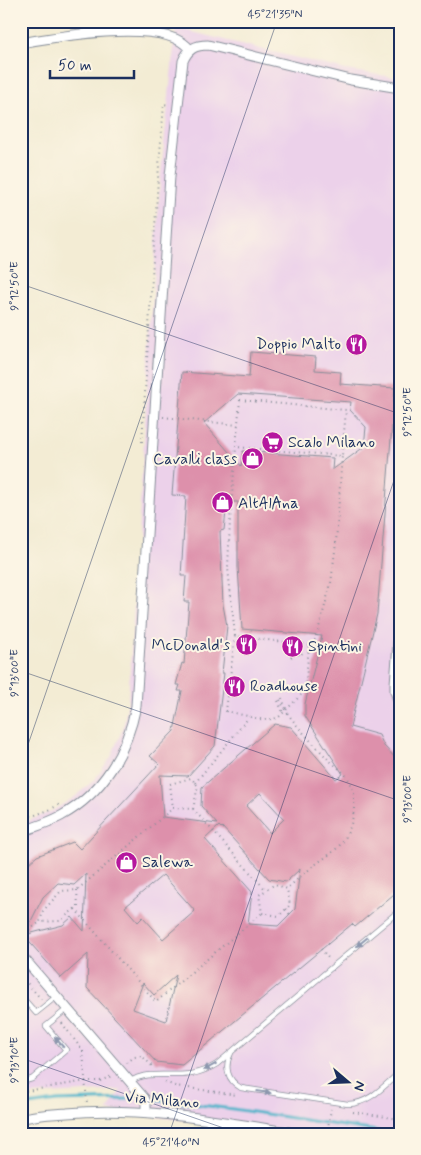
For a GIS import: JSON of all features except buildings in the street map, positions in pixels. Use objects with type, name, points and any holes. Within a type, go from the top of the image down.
[{"type":"street","points":[[21,43],[85,34],[128,31],[167,36],[184,44],[190,50]]},
{"type":"street","points":[[21,832],[60,816],[91,794],[103,782],[122,751],[133,722],[136,706],[170,176],[183,61],[190,50],[201,45],[214,46],[351,80],[400,88]]},
{"type":"street","points":[[400,618],[394,684],[400,706]]},
{"type":"street","points":[[21,955],[144,1098],[146,1112]]},
{"type":"street","name":"Via Milano","points":[[21,1119],[32,1116],[88,1111],[146,1112],[300,1134]]},
{"type":"lane","points":[[130,1082],[140,1076],[190,1074],[204,1071],[217,1064],[400,910]]},
{"type":"lane","points":[[21,996],[36,1013],[57,996]]},
{"type":"lane","points":[[21,1082],[32,1079],[66,1050],[46,1026],[67,1008]]},
{"type":"lane","points":[[232,1052],[227,1065],[228,1073],[230,1080],[240,1088],[348,1104],[355,1104],[370,1097],[400,1072]]},
{"type":"path","points":[[235,636],[302,644],[309,644],[316,639],[331,583],[336,544],[346,410],[240,400],[228,568],[235,636],[226,711],[264,720],[278,718],[305,691],[309,644]]},
{"type":"path","points":[[154,416],[238,425]]},
{"type":"path","points":[[236,446],[342,456]]},
{"type":"path","points":[[301,649],[304,652],[300,656],[296,650],[302,644]]},
{"type":"path","points":[[291,657],[296,653]]},
{"type":"path","points":[[285,711],[280,700],[285,711],[329,760],[346,775],[353,792],[354,807],[346,837],[338,847],[305,872],[287,889]]},
{"type":"path","points":[[195,783],[249,717]]},
{"type":"path","points":[[173,808],[170,784],[191,778],[198,786],[193,808]]},
{"type":"path","points":[[40,922],[43,911],[61,891],[77,890],[173,808],[193,808],[266,890]]},
{"type":"path","points":[[262,913],[259,895],[275,884],[287,889]]},
{"type":"path","points":[[262,913],[278,916],[286,909],[290,905],[287,889]]},
{"type":"path","points":[[21,936],[40,922],[60,921],[75,909],[78,906],[77,890]]},
{"type":"path","points":[[75,909],[156,1002],[262,913]]},
{"type":"path","points":[[286,909],[290,915]]},
{"type":"path","points":[[321,949],[335,965]]},
{"type":"path","points":[[21,976],[46,1005]]},
{"type":"path","points":[[57,1017],[83,1051],[87,1103]]},
{"type":"path","points":[[21,1092],[106,1079],[134,1058],[142,1056],[168,1084],[243,1096]]},
{"type":"path","points":[[327,1134],[331,1109]]},
{"type":"path","points":[[351,1112],[400,1119]]},
{"type":"shaded area","name":"Scalo Milano","points":[[176,28],[346,70],[400,78],[400,1134],[300,1134],[107,1111],[121,1090],[32,1095],[21,1098],[21,824],[52,811],[76,796],[95,779],[111,757],[123,728],[128,702],[160,182]]},
{"type":"waterway","points":[[21,1106],[57,1101],[127,1099]]},
{"type":"waterway","points":[[152,1099],[233,1109],[396,1134]]},
{"type":"place","name":"Doppio Malto","points":[[357,344]]},
{"type":"place","name":"Scalo Milano","points":[[272,442]]},
{"type":"place","name":"Cavalli class","points":[[253,459]]},
{"type":"place","name":"AltAlAna","points":[[222,503]]},
{"type":"place","name":"McDonald's","points":[[246,645]]},
{"type":"place","name":"Spintini","points":[[292,646]]},
{"type":"place","name":"Roadhouse","points":[[234,686]]},
{"type":"place","name":"Salewa","points":[[126,862]]}]
